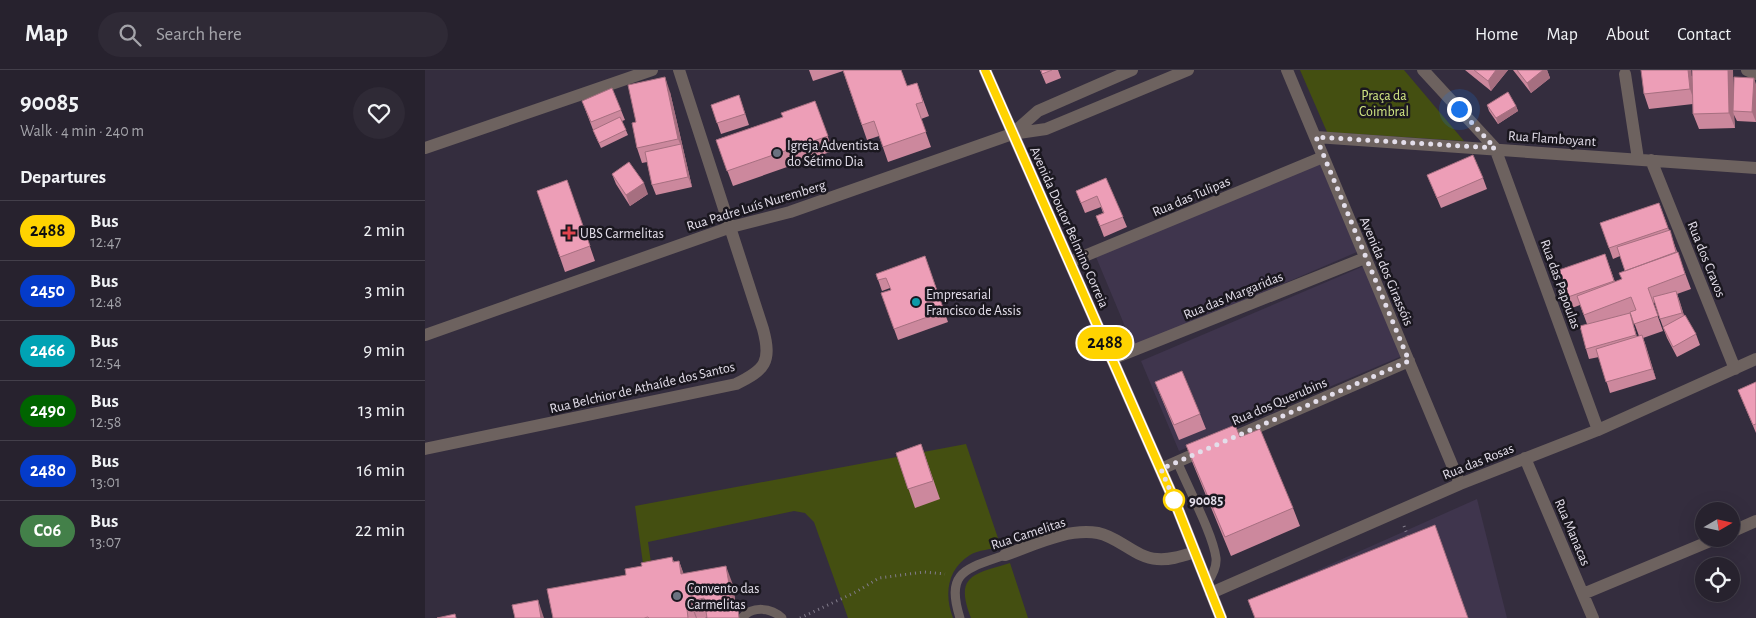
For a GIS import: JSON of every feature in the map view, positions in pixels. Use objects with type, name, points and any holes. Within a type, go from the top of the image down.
[{"type":"main road","name":"Avenida Doutor Belmino Correia","points":[[985,70],[1161,469],[1221,618]]},
{"type":"street","points":[[425,148],[651,70]]},
{"type":"street","name":"Rua Belchior de Athaíde dos Santos","points":[[425,450],[736,384],[755,375],[765,363],[767,346],[731,227],[679,70]]},
{"type":"street","name":"Rua Padre Luís Nuremberg","points":[[1012,134],[1039,111],[1132,70]]},
{"type":"street","name":"Rua Padre Luís Nuremberg","points":[[425,336],[731,227],[790,212],[1012,134],[1046,129],[1188,70]]},
{"type":"street","name":"Avenida dos Girassóis","points":[[1287,70],[1460,484]]},
{"type":"street","points":[[1423,70],[1495,148]]},
{"type":"street","points":[[1747,70],[1756,74]]},
{"type":"street","name":"Rua dos Cravos","points":[[1625,74],[1645,160],[1735,369]]},
{"type":"street","name":"Rua Flamboyant","points":[[1316,137],[1495,148],[1756,168]]},
{"type":"street","name":"Rua das Papoulas","points":[[1495,148],[1598,430]]},
{"type":"street","name":"Rua das Tulipas","points":[[1070,262],[1323,157]]},
{"type":"street","name":"Rua das Margaridas","points":[[1112,359],[1365,258]]},
{"type":"street","name":"Rua das Rosas","points":[[1209,588],[1398,512],[1460,484],[1598,430],[1756,360]]},
{"type":"street","name":"Rua dos Querubins","points":[[1161,469],[1409,361]]},
{"type":"street","name":"Rua Manacas","points":[[1525,458],[1593,618]]},
{"type":"street","points":[[1740,528],[1756,522]]},
{"type":"street","name":"Rua Camelitas","points":[[1005,555],[1061,535],[1083,532],[1113,538],[1141,555],[1155,559],[1171,559],[1195,552]]},
{"type":"street","points":[[1583,594],[1695,547]]},
{"type":"lane","points":[[1177,461],[1211,541],[1216,559],[1209,588]]},
{"type":"lane","name":"Rua Camelitas","points":[[957,578],[969,568],[1005,555]]},
{"type":"lane","points":[[957,578],[954,588],[954,601],[960,618]]},
{"type":"lane","points":[[745,611],[773,611],[782,618]]},
{"type":"path","points":[[1398,512],[1412,546]]},
{"type":"path","points":[[800,618],[849,596],[879,578],[924,572],[940,572],[957,578]]},
{"type":"shaded area","points":[[1319,162],[1357,252],[1134,348],[1096,257]]},
{"type":"shaded area","points":[[1364,266],[1402,356],[1179,451],[1141,361]]},
{"type":"shaded area","points":[[1477,499],[1507,618],[1254,618],[1248,601]]},
{"type":"green space","name":"Praça da Coimbral","points":[[1300,70],[1404,70],[1464,141],[1327,132]]},
{"type":"green space","points":[[966,444],[1001,547],[973,553],[956,568],[949,583],[948,592],[953,618],[848,618],[814,522],[805,513],[794,511],[648,542],[653,577],[646,585],[635,506]]},
{"type":"green space","points":[[1010,563],[1028,618],[971,618],[966,604],[966,585],[977,574]]},
{"type":"building","points":[[843,70],[901,70],[907,86],[917,83],[923,102],[916,104],[926,132],[883,147],[874,121],[862,125]]},
{"type":"building","points":[[1041,70],[1052,70],[1042,74]]},
{"type":"building","points":[[1474,70],[1496,70],[1488,81]]},
{"type":"building","points":[[1517,70],[1543,70],[1527,83]]},
{"type":"building","points":[[1641,70],[1688,70],[1690,89],[1644,94]]},
{"type":"building","points":[[1692,70],[1728,70],[1729,113],[1693,114]]},
{"type":"building","points":[[665,77],[678,139],[637,148],[632,123],[636,122],[628,85]]},
{"type":"building","points":[[1734,77],[1754,78],[1752,112],[1733,111]]},
{"type":"building","points":[[612,88],[621,110],[591,122],[582,101]]},
{"type":"building","points":[[1508,92],[1516,106],[1496,118],[1487,105]]},
{"type":"building","points":[[739,95],[745,114],[717,123],[711,105]]},
{"type":"building","points":[[815,101],[828,136],[727,171],[716,140],[783,117],[781,113]]},
{"type":"building","points":[[620,117],[626,130],[599,143],[593,130]]},
{"type":"building","points":[[681,144],[688,177],[652,185],[645,152]]},
{"type":"building","points":[[1473,155],[1483,178],[1437,198],[1427,175]]},
{"type":"building","points":[[629,162],[644,183],[626,195],[612,174]]},
{"type":"building","points":[[1106,178],[1123,217],[1100,226],[1096,216],[1104,213],[1097,196],[1081,203],[1076,191]]},
{"type":"building","name":"UBS Carmelitas","points":[[567,180],[590,246],[560,257],[537,191]]},
{"type":"building","points":[[1659,203],[1668,228],[1609,248],[1600,223]]},
{"type":"building","points":[[1670,230],[1676,252],[1625,271],[1617,247]]},
{"type":"building","points":[[1678,252],[1685,274],[1648,288],[1658,316],[1634,324],[1630,312],[1636,310],[1631,297],[1584,315],[1577,296],[1622,279],[1619,273]]},
{"type":"building","points":[[1605,254],[1614,281],[1568,297],[1559,270]]},
{"type":"building","name":"Empresarial Francisco de Assis","points":[[925,256],[944,311],[894,329],[881,293],[891,290],[886,278],[878,280],[876,274]]},
{"type":"building","points":[[1676,291],[1682,313],[1660,319],[1653,297]]},
{"type":"building","points":[[1630,313],[1636,335],[1586,349],[1580,326]]},
{"type":"building","points":[[1685,315],[1696,334],[1673,347],[1663,327]]},
{"type":"building","points":[[1642,335],[1652,369],[1606,382],[1596,349]]},
{"type":"building","points":[[1182,371],[1200,414],[1174,425],[1155,382]]},
{"type":"building","points":[[1756,382],[1756,424],[1753,425],[1738,390]]},
{"type":"building","points":[[1235,425],[1240,437],[1260,429],[1293,508],[1225,537],[1186,445]]},
{"type":"building","points":[[921,444],[933,481],[908,489],[896,453]]},
{"type":"building","points":[[1435,525],[1468,618],[1255,618],[1248,600]]},
{"type":"building","points":[[672,557],[673,562],[679,561],[681,574],[726,566],[731,596],[722,597],[724,611],[738,608],[739,618],[707,618],[704,598],[691,601],[692,608],[687,609],[688,618],[553,618],[547,589],[626,575],[625,569],[642,566],[641,563]]},
{"type":"building","points":[[538,600],[541,618],[515,618],[512,605]]},
{"type":"building","points":[[455,614],[456,618],[437,618]]},
{"type":"bus line","name":"2488","points":[[985,70],[1175,502],[1221,618]]},
{"type":"place","name":"Igreja Adventista do Sétimo Dia","points":[[777,153]]},
{"type":"place","name":"UBS Carmelitas","points":[[569,233]]},
{"type":"place","name":"Empresarial Francisco de Assis","points":[[916,302]]},
{"type":"place","name":"90085","points":[[1174,500]]},
{"type":"place","name":"Convento das Carmelitas","points":[[677,596]]},
{"type":"route","points":[[1174,500],[1175,502],[1161,469],[1409,361],[1316,137],[1495,148],[1459,109]]}]
